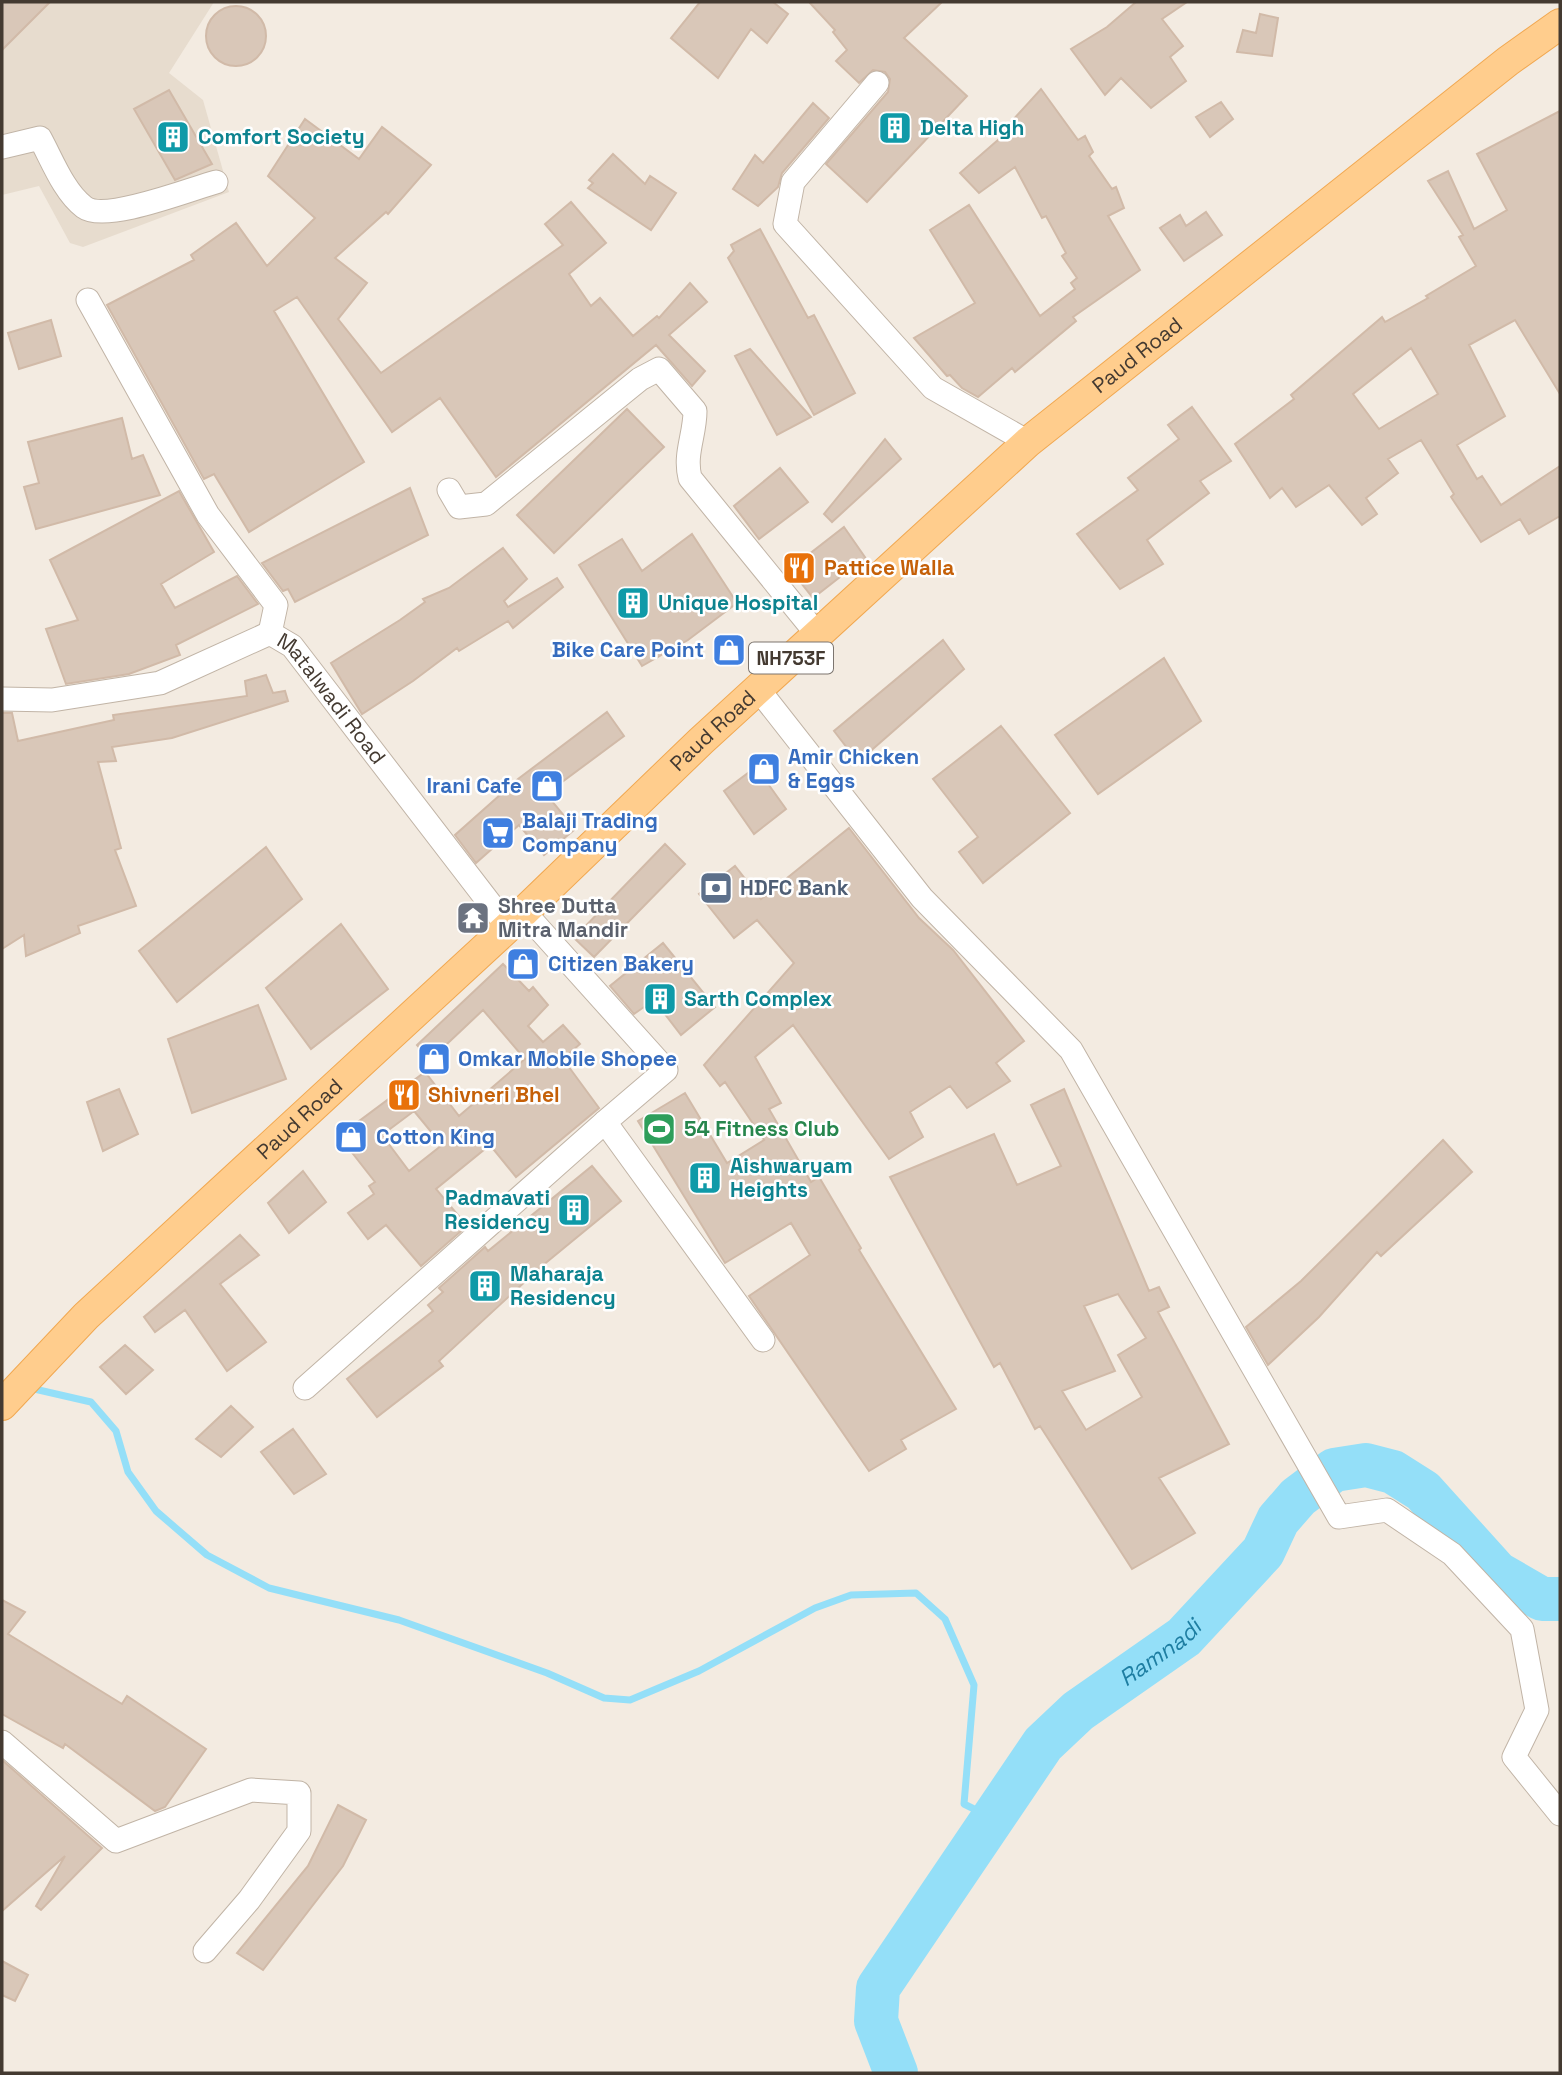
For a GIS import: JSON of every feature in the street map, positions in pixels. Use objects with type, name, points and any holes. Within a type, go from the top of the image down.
[{"type":"main road","name":"Paud Road","points":[[2,1404],[64,1339],[516,919],[817,634],[1028,442],[1508,61],[1560,24]]},
{"type":"street","points":[[877,83],[793,181],[785,224],[933,388],[1028,442]]},
{"type":"street","points":[[2,147],[40,138],[71,192],[85,209],[107,214],[216,181]]},
{"type":"street","points":[[88,300],[208,515],[276,605],[270,633]]},
{"type":"street","points":[[449,489],[460,507],[486,504],[639,379],[659,369],[695,411],[695,433],[685,459],[690,478],[817,634]]},
{"type":"street","name":"Matalwadi Road","points":[[2,699],[52,700],[160,683],[270,633],[292,646],[516,919],[666,1070],[605,1122]]},
{"type":"street","points":[[758,689],[922,898],[1071,1050],[1339,1517],[1387,1510],[1452,1555],[1522,1629],[1538,1710],[1514,1757],[1560,1814]]},
{"type":"street","points":[[305,1388],[605,1122],[763,1340]]},
{"type":"street","points":[[2,1742],[116,1841],[251,1790],[299,1793],[299,1831],[249,1900],[205,1951]]},
{"type":"shaded area","points":[[2,2],[214,2],[169,73],[203,100],[229,192],[83,247],[70,243],[39,186],[2,195]]},
{"type":"building","points":[[2,2],[50,2],[2,50]]},
{"type":"building","points":[[700,2],[773,2],[788,14],[767,43],[751,29],[718,78],[671,38]]},
{"type":"building","points":[[809,2],[942,2],[904,38],[967,96],[867,202],[826,164],[888,92],[890,79],[885,72],[873,70],[859,83],[836,61],[847,50],[833,32],[835,30]]},
{"type":"building","points":[[1136,2],[1187,2],[1162,19],[1183,46],[1170,57],[1186,81],[1151,108],[1121,78],[1105,95],[1071,49],[1107,27]]},
{"type":"building","points":[[236,6],[253,11],[261,19],[266,36],[261,53],[253,61],[236,66],[219,61],[211,53],[206,36],[211,19],[219,11]]},
{"type":"building","points":[[1260,14],[1278,18],[1272,56],[1237,52],[1243,30],[1256,33]]},
{"type":"building","points":[[1041,89],[1078,140],[1085,136],[1093,152],[1089,156],[1112,189],[1116,187],[1124,208],[1108,216],[1140,270],[1073,317],[1076,321],[1015,372],[1012,368],[978,397],[962,388],[950,375],[947,376],[914,338],[975,303],[930,230],[969,205],[1040,316],[1075,289],[1071,283],[1077,278],[1062,256],[1066,253],[1046,216],[1042,218],[1015,167],[979,193],[960,173],[1014,126],[1011,122]]},
{"type":"building","name":"Comfort Society","points":[[169,90],[212,164],[175,180],[134,109]]},
{"type":"building","points":[[1221,102],[1233,119],[1210,137],[1196,117]]},
{"type":"building","points":[[813,103],[829,118],[782,173],[778,187],[758,206],[733,189],[755,155],[763,163]]},
{"type":"building","points":[[1560,111],[1560,394],[1515,320],[1469,345],[1505,416],[1457,445],[1477,479],[1482,476],[1501,505],[1560,466],[1560,516],[1529,534],[1520,519],[1481,542],[1451,497],[1454,494],[1421,440],[1388,459],[1398,473],[1366,498],[1377,514],[1362,525],[1329,485],[1296,507],[1282,488],[1270,498],[1235,444],[1294,399],[1291,395],[1382,317],[1385,322],[1476,266],[1459,237],[1463,235],[1428,181],[1448,171],[1474,229],[1507,210],[1477,154]],"holes":[[[1411,348],[1438,394],[1379,429],[1353,394]]]},
{"type":"building","points":[[305,119],[359,159],[382,127],[431,165],[388,214],[386,212],[335,258],[367,283],[338,319],[381,373],[563,245],[545,224],[571,202],[606,243],[569,274],[591,306],[600,298],[633,336],[657,316],[659,318],[690,283],[707,302],[669,335],[705,371],[692,386],[656,345],[496,477],[440,398],[392,432],[297,297],[274,311],[364,462],[249,532],[214,474],[204,479],[107,305],[194,260],[191,255],[236,223],[267,266],[315,218],[268,176]]},
{"type":"building","points":[[613,154],[645,184],[650,176],[676,193],[651,230],[588,188],[593,183],[589,180]]},
{"type":"building","points":[[1206,212],[1222,235],[1184,261],[1160,228],[1180,215],[1186,226]]},
{"type":"building","points":[[760,229],[808,318],[814,315],[855,393],[814,415],[728,258],[734,251],[731,245]]},
{"type":"building","points":[[51,320],[61,356],[19,369],[8,333]]},
{"type":"building","points":[[750,349],[811,417],[777,435],[735,356]]},
{"type":"building","points":[[1192,407],[1231,461],[1200,481],[1209,493],[1147,540],[1163,564],[1120,589],[1077,534],[1138,490],[1128,478],[1179,439],[1168,425]]},
{"type":"building","points":[[627,409],[664,447],[554,553],[517,515]]},
{"type":"building","points":[[122,418],[132,459],[143,455],[160,495],[36,529],[24,487],[39,483],[28,442]]},
{"type":"building","points":[[885,439],[901,459],[832,522],[824,514]]},
{"type":"building","points":[[780,468],[808,502],[759,539],[734,506]]},
{"type":"building","points":[[410,488],[428,535],[295,602],[288,589],[283,591],[262,563]]},
{"type":"building","points":[[179,491],[214,552],[161,584],[175,608],[237,576],[258,604],[176,645],[180,655],[129,674],[66,684],[46,629],[78,620],[50,560]]},
{"type":"building","points":[[844,527],[869,563],[851,575],[849,570],[813,598],[790,569]]},
{"type":"building","points":[[692,534],[737,603],[688,640],[642,666],[579,565],[622,539],[642,571]]},
{"type":"building","points":[[503,548],[527,579],[504,601],[508,607],[557,578],[563,587],[513,628],[508,621],[459,651],[457,648],[362,714],[331,663],[400,620],[425,602],[423,599],[449,588]]},
{"type":"building","points":[[943,640],[964,669],[858,762],[834,731]]},
{"type":"building","points":[[1164,658],[1201,721],[1098,794],[1055,735]]},
{"type":"building","points":[[266,675],[273,693],[285,691],[288,701],[172,738],[112,747],[116,761],[98,762],[121,848],[115,850],[136,906],[78,926],[80,933],[26,956],[24,935],[2,949],[2,713],[12,713],[18,741],[114,720],[113,715],[247,696],[245,681]]},
{"type":"building","points":[[607,712],[624,736],[546,794],[575,829],[544,855],[519,825],[476,863],[455,835],[518,779]]},
{"type":"building","points":[[1001,726],[1070,813],[983,883],[959,852],[978,837],[933,779]]},
{"type":"building","points":[[756,767],[786,809],[754,834],[724,791]]},
{"type":"building","points":[[849,828],[919,918],[953,950],[1024,1041],[996,1063],[1010,1081],[967,1108],[950,1086],[910,1112],[923,1137],[889,1159],[793,1025],[755,1057],[781,1103],[769,1109],[811,1182],[819,1177],[861,1248],[859,1250],[956,1409],[901,1440],[906,1449],[869,1471],[749,1296],[810,1255],[791,1223],[725,1263],[638,1121],[685,1093],[727,1163],[764,1140],[725,1082],[720,1086],[704,1065],[794,963],[757,920],[734,938],[699,894],[735,866],[761,899]]},
{"type":"building","points":[[665,844],[685,864],[594,957],[574,938]]},
{"type":"building","points":[[266,847],[302,899],[177,1002],[139,951]]},
{"type":"building","points":[[341,924],[388,989],[311,1049],[266,988]]},
{"type":"building","name":"Sarth Complex","points":[[663,943],[715,1007],[681,1035],[654,1000],[634,1014],[610,986]]},
{"type":"building","points":[[503,964],[529,991],[533,987],[548,1005],[528,1026],[543,1042],[563,1025],[580,1044],[563,1059],[599,1108],[516,1177],[490,1145],[436,1189],[467,1226],[421,1266],[386,1225],[368,1239],[348,1213],[374,1194],[369,1186],[375,1182],[339,1136],[425,1072],[459,1116],[525,1059],[483,1010],[430,1060],[417,1045]],"holes":[[[414,1111],[442,1145],[409,1171],[382,1135]]]},
{"type":"building","points":[[258,1005],[286,1079],[192,1113],[168,1039]]},
{"type":"building","points":[[119,1089],[138,1134],[103,1151],[87,1102]]},
{"type":"building","points":[[1064,1089],[1149,1291],[1159,1287],[1169,1307],[1158,1312],[1229,1444],[1159,1478],[1195,1533],[1132,1569],[1040,1426],[1035,1429],[1000,1363],[994,1367],[890,1177],[994,1134],[1017,1185],[1061,1166],[1031,1105]],"holes":[[[1118,1294],[1146,1338],[1118,1355],[1142,1397],[1086,1430],[1062,1391],[1115,1371],[1084,1306]]]},
{"type":"building","points":[[1443,1140],[1472,1172],[1381,1256],[1377,1252],[1319,1317],[1268,1365],[1246,1327],[1301,1281]]},
{"type":"building","points":[[592,1166],[621,1201],[542,1266],[439,1361],[443,1366],[377,1417],[347,1379],[433,1311],[428,1305],[443,1292],[439,1288],[485,1247],[488,1251]]},
{"type":"building","points":[[303,1171],[326,1202],[289,1233],[268,1203]]},
{"type":"building","points":[[240,1235],[259,1255],[220,1284],[266,1342],[227,1371],[185,1310],[155,1332],[144,1317]]},
{"type":"building","points":[[125,1345],[153,1370],[126,1394],[100,1367]]},
{"type":"building","points":[[231,1406],[253,1427],[221,1457],[196,1439]]},
{"type":"building","points":[[293,1429],[326,1474],[294,1494],[261,1452]]},
{"type":"building","points":[[2,1600],[25,1612],[8,1634],[122,1704],[127,1696],[206,1749],[165,1807],[155,1811],[65,1744],[63,1748],[2,1714]]},
{"type":"building","points":[[2,1760],[102,1848],[41,1910],[36,1906],[65,1856],[2,1911]]},
{"type":"building","points":[[338,1805],[366,1820],[343,1866],[263,1970],[237,1953],[308,1866]]},
{"type":"building","points":[[2,1961],[28,1975],[15,2001],[2,1995]]},
{"type":"waterway","points":[[30,1388],[91,1402],[116,1431],[128,1472],[156,1511],[207,1555],[269,1588],[399,1620],[547,1673],[604,1698],[630,1700],[699,1671],[815,1608],[851,1595],[916,1593],[945,1619],[974,1685],[964,1804],[992,1818]]},
{"type":"waterway","name":"Ramnadi","points":[[896,2073],[876,2021],[878,1988],[1043,1744],[1078,1711],[1184,1637],[1263,1552],[1278,1520],[1298,1497],[1334,1470],[1366,1465],[1393,1472],[1423,1491],[1497,1573],[1542,1599],[1560,1599]]},
{"type":"place","name":"Delta High","points":[[895,128]]},
{"type":"place","name":"Comfort Society","points":[[173,137]]},
{"type":"place","name":"Pattice Walla","points":[[799,568]]},
{"type":"place","name":"Unique Hospital","points":[[633,603]]},
{"type":"place","name":"Bike Care Point","points":[[729,650]]},
{"type":"place","name":"Amir Chicken & Eggs","points":[[764,769]]},
{"type":"place","name":"Irani Cafe","points":[[547,786]]},
{"type":"place","name":"Balaji Trading Company","points":[[498,833]]},
{"type":"place","name":"HDFC Bank","points":[[716,888]]},
{"type":"place","name":"Shree Dutta Mitra Mandir","points":[[473,918]]},
{"type":"place","name":"Citizen Bakery","points":[[523,964]]},
{"type":"place","name":"Sarth Complex","points":[[660,999]]},
{"type":"place","name":"Omkar Mobile Shopee","points":[[434,1059]]},
{"type":"place","name":"Shivneri Bhel","points":[[404,1095]]},
{"type":"place","name":"54 Fitness Club","points":[[659,1129]]},
{"type":"place","name":"Cotton King","points":[[351,1137]]},
{"type":"place","name":"Aishwaryam Heights","points":[[705,1178]]},
{"type":"place","name":"Padmavati Residency","points":[[574,1210]]},
{"type":"place","name":"Maharaja Residency","points":[[485,1286]]}]
